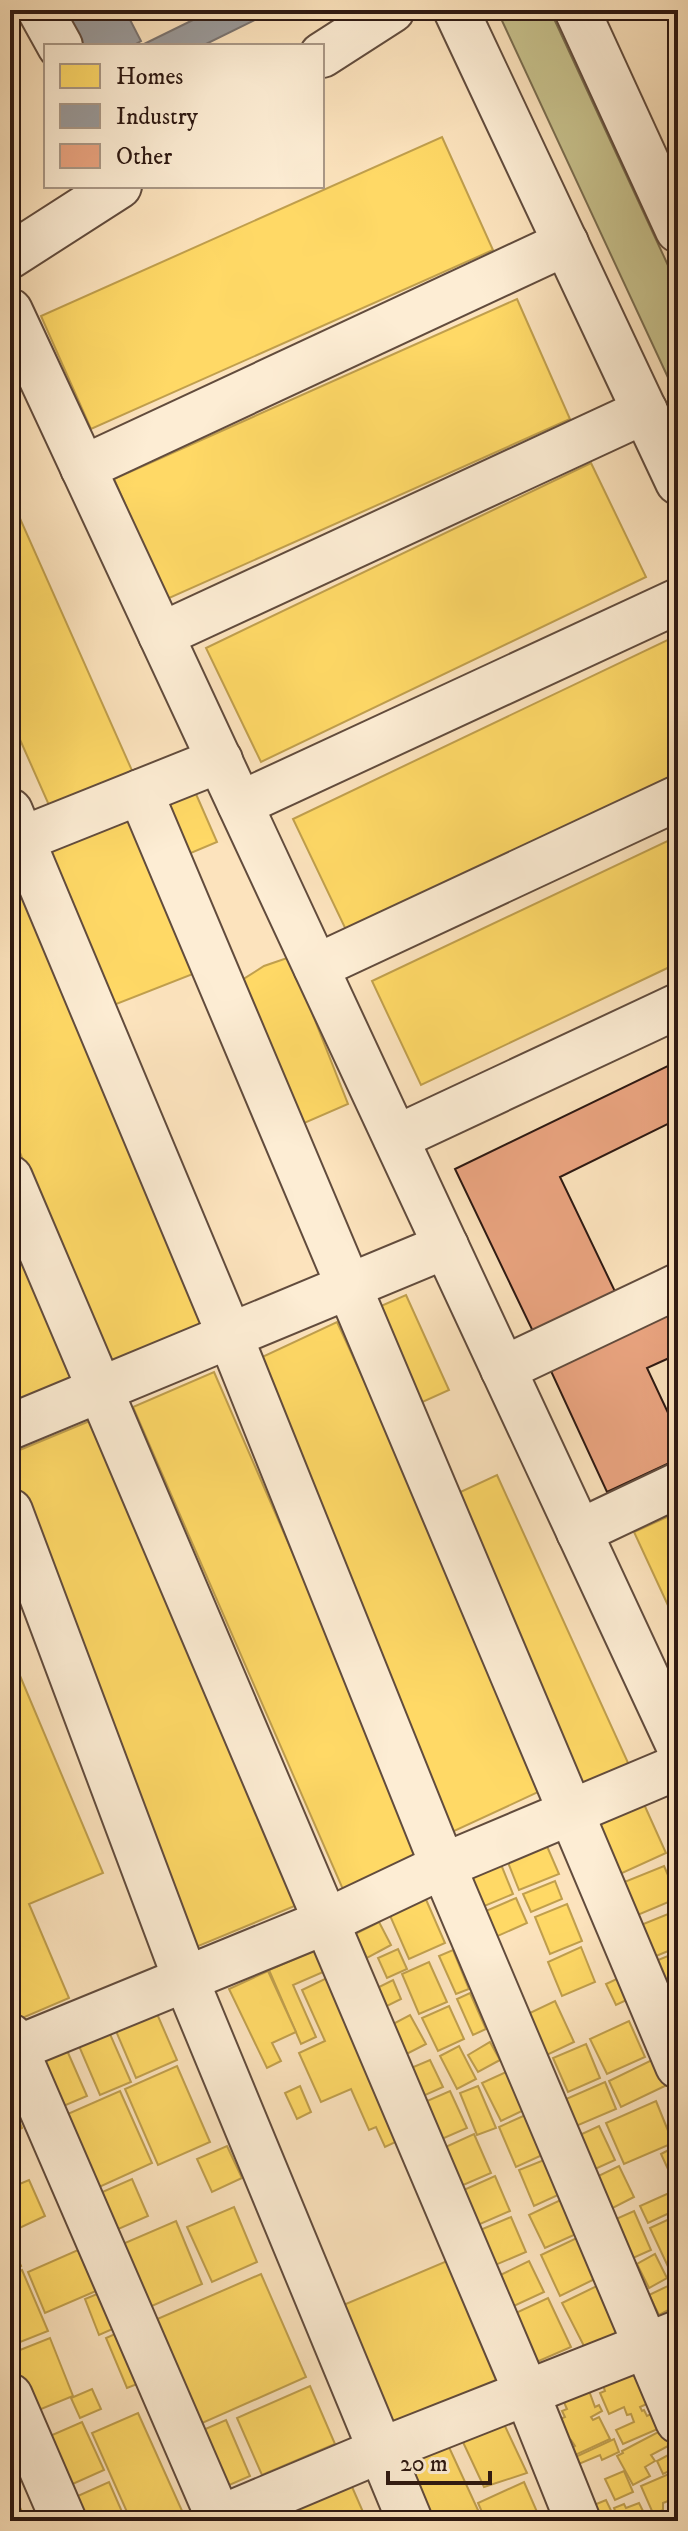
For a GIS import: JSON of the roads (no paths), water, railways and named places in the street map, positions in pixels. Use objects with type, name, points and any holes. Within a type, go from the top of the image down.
[{"type":"street","points":[[40,10],[59,44]]},
{"type":"street","points":[[324,54],[392,10]]},
{"type":"street","points":[[456,10],[678,482]]},
{"type":"street","points":[[577,10],[678,230]]},
{"type":"street","points":[[10,256],[116,188]]},
{"type":"street","points":[[83,468],[566,243]]},
{"type":"street","points":[[10,311],[579,1532],[668,1698],[678,1744]]},
{"type":"street","points":[[161,635],[645,411]]},
{"type":"street","points":[[240,804],[678,601]]},
{"type":"street","points":[[220,760],[140,792],[14,831],[230,1336],[443,1866],[663,2340],[678,2421]]},
{"type":"street","points":[[140,792],[678,2066]]},
{"type":"street","points":[[316,967],[678,798]]},
{"type":"street","points":[[396,1138],[678,1006]]},
{"type":"street","points":[[10,1178],[527,2394],[578,2521]]},
{"type":"street","points":[[10,1427],[446,1246]]},
{"type":"street","points":[[503,1369],[678,1286]]},
{"type":"street","points":[[579,1532],[678,1485]]},
{"type":"street","points":[[10,1511],[186,1980],[410,2521]]},
{"type":"street","points":[[663,2340],[379,2451],[217,2520],[12,2045],[186,1980],[325,1922],[443,1866],[678,1767]]},
{"type":"street","points":[[10,2396],[64,2521]]}]
